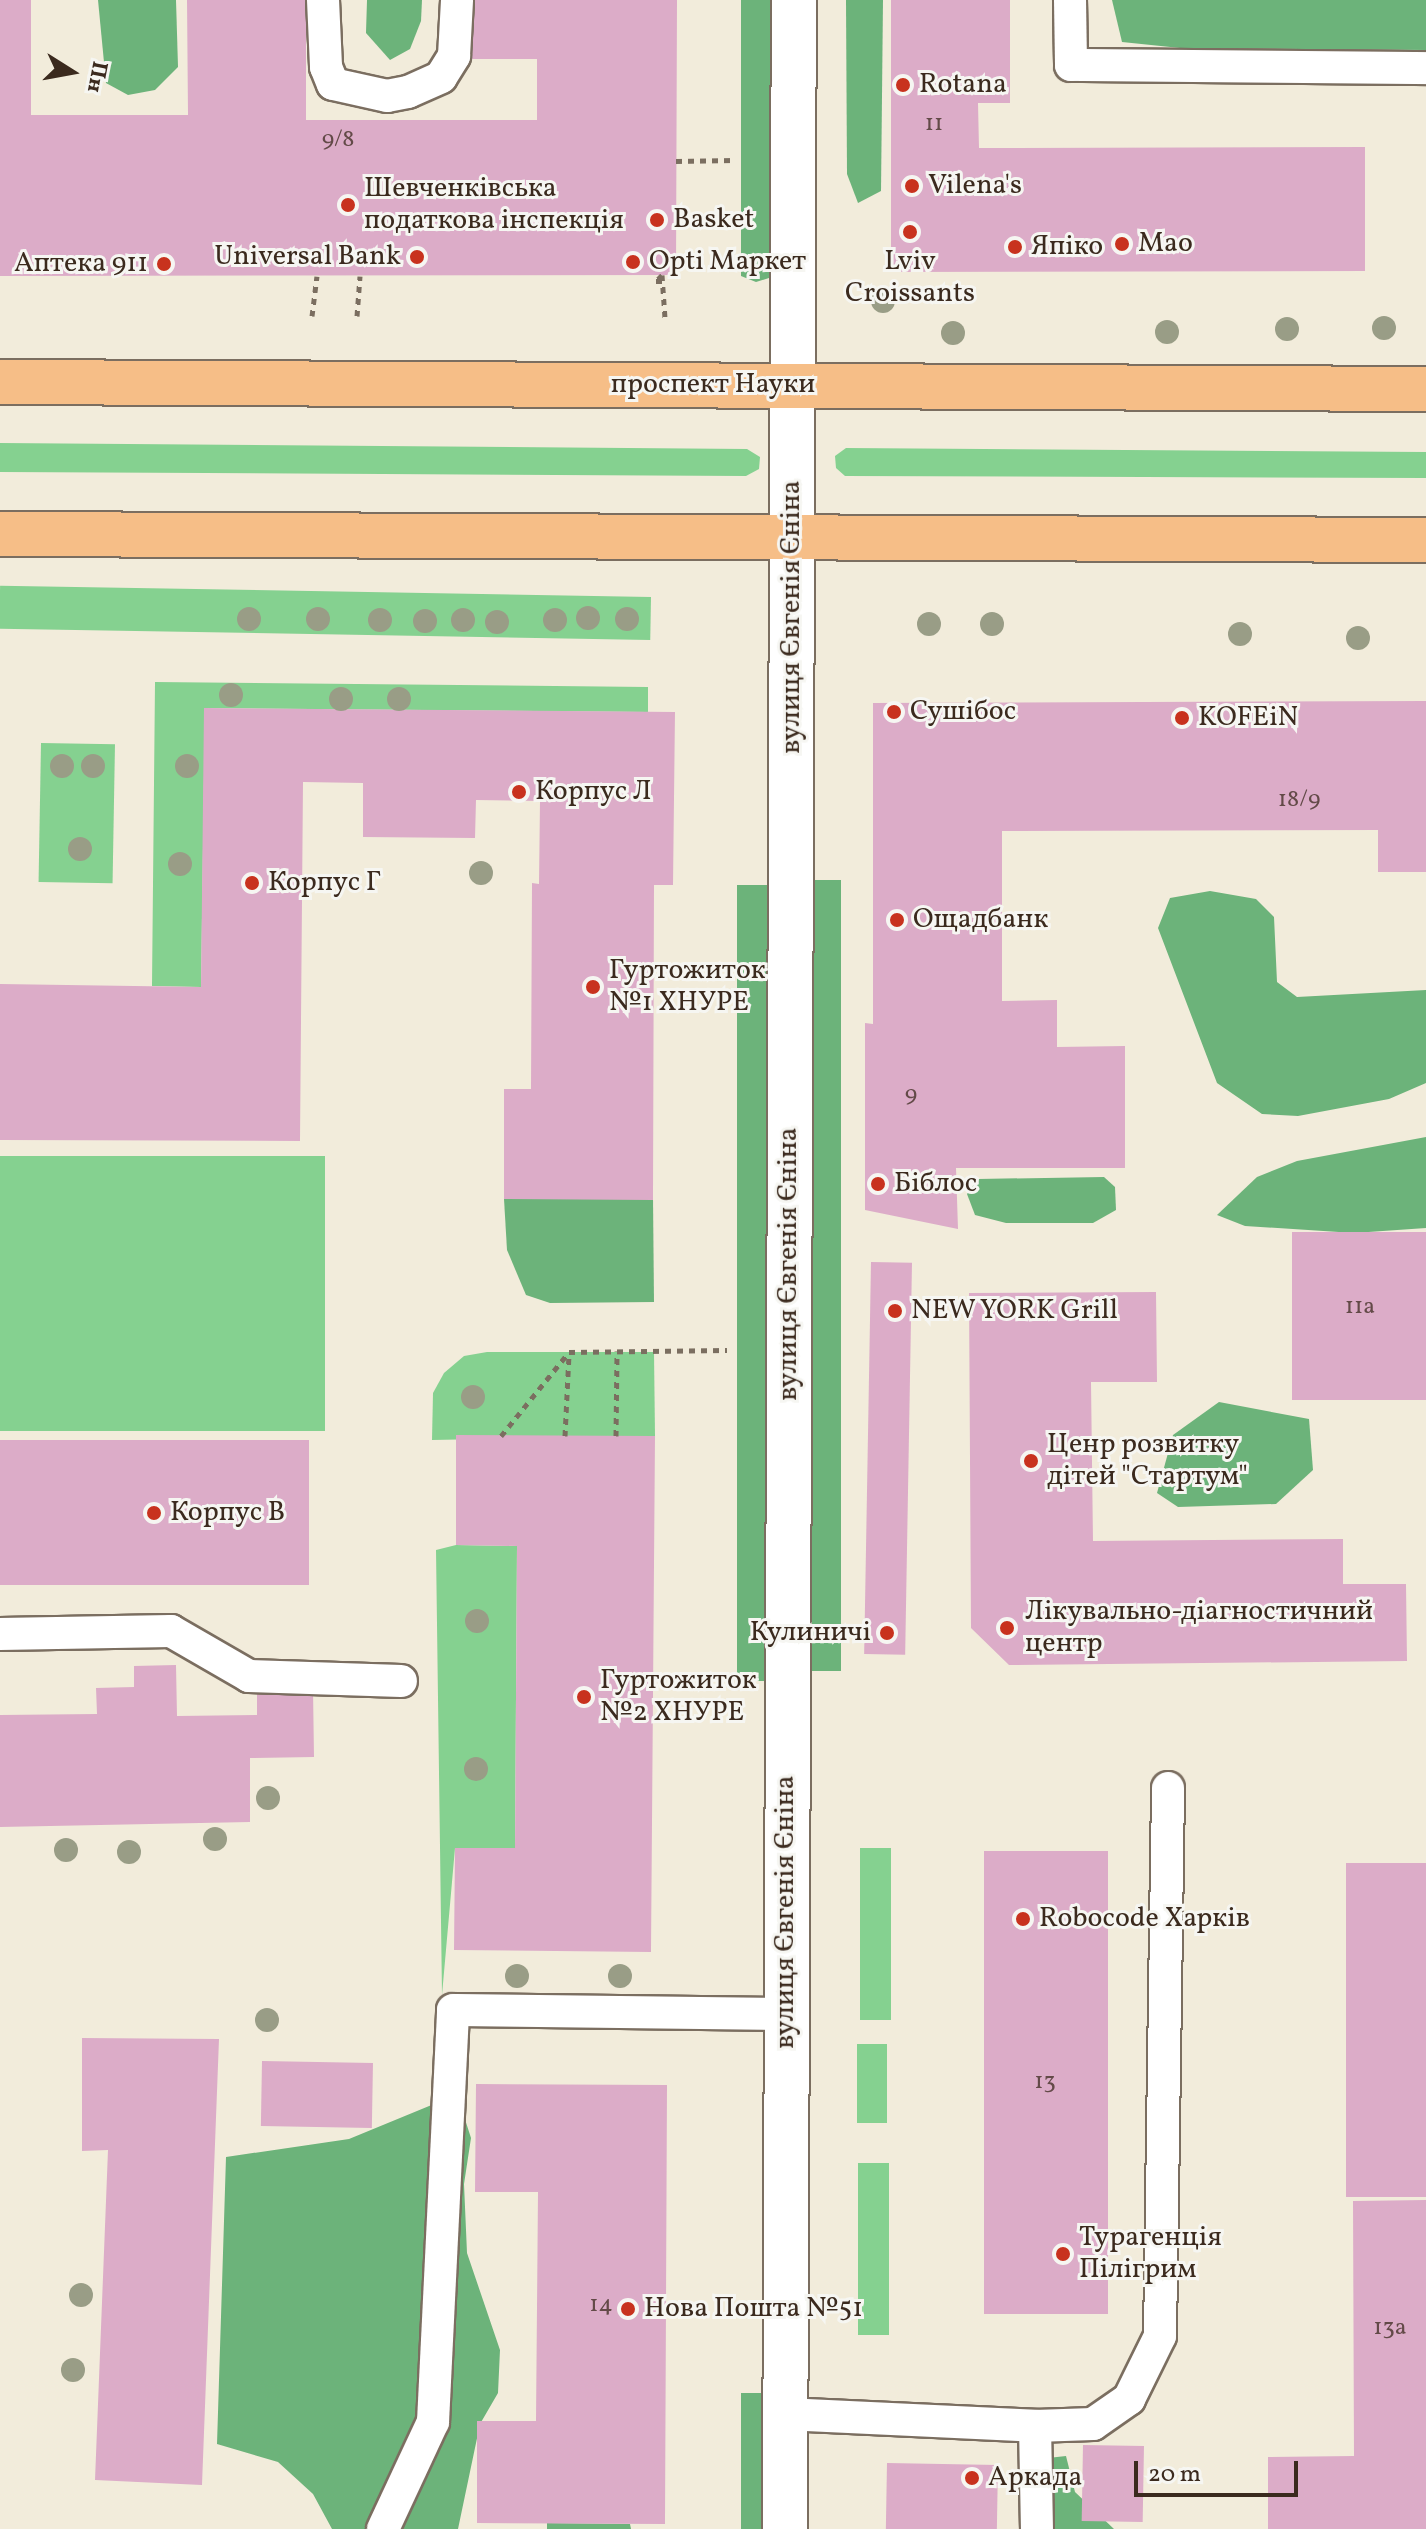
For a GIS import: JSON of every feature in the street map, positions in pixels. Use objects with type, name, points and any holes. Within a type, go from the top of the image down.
[{"type":"main road","name":"проспект Науки","points":[[0,382],[1426,389]]},
{"type":"main road","points":[[0,534],[1426,540]]},
{"type":"street","name":"вулиця Євгенія Єніна","points":[[785,2529],[794,0]]},
{"type":"lane","points":[[323,0],[326,67],[333,84],[387,96],[441,77],[454,56],[457,0]]},
{"type":"lane","points":[[1070,0],[1071,65],[1426,68]]},
{"type":"lane","points":[[0,1634],[171,1631],[249,1676],[401,1681]]},
{"type":"lane","points":[[785,2414],[845,2421],[1035,2426],[1093,2424],[1129,2399],[1160,2336],[1168,1788]]},
{"type":"lane","points":[[383,2529],[433,2422],[453,2010],[786,2014]]},
{"type":"lane","points":[[1035,2426],[1037,2529]]},
{"type":"path","points":[[676,161],[735,160]]},
{"type":"path","points":[[312,316],[317,276]]},
{"type":"path","points":[[357,316],[360,276]]},
{"type":"path","points":[[663,281],[665,318]]},
{"type":"path","points":[[501,1436],[569,1352],[727,1350]]},
{"type":"path","points":[[616,1436],[617,1351]]},
{"type":"path","points":[[565,1436],[569,1352]]},
{"type":"green space","points":[[98,0],[176,0],[178,67],[155,90],[128,95],[106,83]]},
{"type":"green space","points":[[367,0],[422,0],[421,21],[410,49],[390,60],[366,33]]},
{"type":"green space","points":[[741,0],[774,0],[772,277],[756,282],[741,276]]},
{"type":"green space","points":[[846,0],[883,0],[881,191],[858,203],[847,174]]},
{"type":"green space","points":[[1112,0],[1426,0],[1426,50],[1180,48],[1122,42]]},
{"type":"green space","points":[[0,443],[747,449],[760,457],[759,469],[746,476],[0,472]]},
{"type":"green space","points":[[846,448],[1426,452],[1426,478],[845,476],[836,468],[835,456]]},
{"type":"green space","points":[[0,586],[651,597],[650,640],[0,629]]},
{"type":"green space","points":[[155,682],[648,687],[648,712],[205,708],[201,987],[152,986]]},
{"type":"green space","points":[[41,743],[115,744],[113,883],[39,882]]},
{"type":"green space","points":[[802,880],[841,880],[841,1671],[802,1671]]},
{"type":"green space","points":[[737,885],[780,885],[780,1681],[737,1681]]},
{"type":"green space","points":[[1210,891],[1256,899],[1274,917],[1277,982],[1297,997],[1426,990],[1426,1083],[1389,1099],[1298,1116],[1262,1114],[1217,1083],[1158,928],[1170,898]]},
{"type":"green space","points":[[1426,1137],[1426,1228],[1354,1233],[1245,1226],[1217,1215],[1257,1177],[1297,1161]]},
{"type":"green space","points":[[0,1156],[325,1156],[325,1431],[0,1431]]},
{"type":"green space","points":[[1104,1177],[1115,1187],[1116,1210],[1093,1223],[1006,1223],[975,1215],[967,1194],[978,1179]]},
{"type":"green space","points":[[653,1197],[654,1302],[550,1303],[526,1295],[507,1250],[504,1199]]},
{"type":"green space","points":[[487,1352],[654,1352],[655,1436],[432,1440],[433,1393],[444,1373],[464,1356]]},
{"type":"green space","points":[[1219,1402],[1309,1419],[1313,1470],[1276,1504],[1178,1507],[1157,1493],[1173,1435]]},
{"type":"green space","points":[[456,1545],[517,1546],[515,1848],[455,1848],[442,1995],[436,1550]]},
{"type":"green space","points":[[860,1848],[891,1848],[891,2020],[860,2020]]},
{"type":"green space","points":[[857,2044],[887,2044],[887,2123],[857,2123]]},
{"type":"green space","points":[[434,2104],[462,2110],[471,2138],[464,2184],[467,2253],[500,2350],[498,2393],[480,2424],[458,2529],[332,2529],[313,2494],[278,2462],[217,2444],[226,2157],[349,2139]]},
{"type":"green space","points":[[858,2163],[889,2163],[889,2335],[858,2335]]},
{"type":"green space","points":[[741,2393],[776,2393],[776,2529],[741,2529]]},
{"type":"green space","points":[[1066,2456],[1075,2492],[1114,2529],[1048,2529],[1048,2458]]},
{"type":"green space","points":[[547,2523],[630,2524],[631,2529],[547,2529]]},
{"type":"building","points":[[0,0],[31,0],[31,115],[188,115],[187,0],[306,0],[306,120],[537,120],[537,59],[472,59],[473,0],[677,0],[676,275],[0,276]]},
{"type":"building","points":[[891,0],[1010,0],[1010,103],[978,103],[979,148],[1365,147],[1365,271],[891,272]]},
{"type":"building","points":[[1426,701],[1426,872],[1378,872],[1378,830],[1002,831],[1002,1001],[1057,1000],[1057,1047],[1125,1046],[1125,1168],[956,1168],[958,1229],[865,1210],[865,1023],[873,1024],[873,703]]},
{"type":"building","points":[[204,708],[675,712],[673,885],[654,885],[653,1200],[504,1199],[504,1089],[531,1089],[532,883],[539,884],[540,801],[476,800],[475,838],[363,837],[363,783],[303,782],[300,1141],[0,1140],[0,984],[201,987]]},
{"type":"building","points":[[1292,1232],[1426,1232],[1426,1400],[1292,1400]]},
{"type":"building","points":[[871,1262],[912,1263],[905,1655],[864,1654]]},
{"type":"building","name":"Ценр розвитку дітей \"Стартум\"","points":[[1156,1292],[1157,1382],[1091,1382],[1093,1541],[1343,1539],[1343,1584],[1406,1584],[1407,1661],[1009,1665],[971,1628],[969,1293]]},
{"type":"building","name":"Гуртожиток №2 ХНУРЕ","points":[[456,1435],[655,1436],[651,1952],[454,1950],[455,1848],[515,1848],[517,1546],[456,1545]]},
{"type":"building","name":"Корпус В","points":[[0,1440],[309,1440],[309,1585],[0,1585]]},
{"type":"building","points":[[176,1665],[177,1716],[257,1715],[257,1690],[313,1689],[314,1757],[250,1758],[250,1822],[0,1827],[0,1715],[97,1714],[96,1688],[134,1687],[134,1666]]},
{"type":"building","points":[[984,1851],[1108,1851],[1108,2314],[984,2314]]},
{"type":"building","points":[[1346,1863],[1426,1863],[1426,2197],[1346,2197]]},
{"type":"building","points":[[82,2038],[219,2039],[202,2485],[95,2480],[108,2150],[82,2151]]},
{"type":"building","points":[[262,2061],[373,2063],[372,2128],[261,2126]]},
{"type":"building","points":[[476,2084],[667,2085],[665,2524],[477,2523],[477,2421],[536,2421],[538,2192],[475,2192]]},
{"type":"building","points":[[1426,2200],[1426,2529],[1268,2529],[1268,2457],[1354,2456],[1353,2201]]},
{"type":"building","points":[[1083,2445],[1144,2446],[1143,2522],[1082,2521]]},
{"type":"building","points":[[887,2463],[998,2465],[997,2529],[886,2529]]},
{"type":"place","name":"Rotana","points":[[903,85]]},
{"type":"place","name":"Vilena's","points":[[912,186]]},
{"type":"place","name":"Шевченківська податкова інспекція","points":[[348,205]]},
{"type":"place","name":"Basket","points":[[657,220]]},
{"type":"place","name":"Lviv Croissants","points":[[910,232]]},
{"type":"place","name":"Мао","points":[[1122,244]]},
{"type":"place","name":"Япіко","points":[[1015,247]]},
{"type":"place","name":"Universal Bank","points":[[417,257]]},
{"type":"place","name":"Opti Маркет","points":[[633,262]]},
{"type":"place","name":"Аптека 911","points":[[164,264]]},
{"type":"place","name":"Сушібос","points":[[894,712]]},
{"type":"place","name":"KOFEiN","points":[[1182,718]]},
{"type":"place","name":"Корпус Л","points":[[519,792]]},
{"type":"place","name":"Корпус Г","points":[[252,883]]},
{"type":"place","name":"Ощадбанк","points":[[897,920]]},
{"type":"place","name":"Гуртожиток №1 ХНУРЕ","points":[[593,987]]},
{"type":"place","name":"Біблос","points":[[878,1184]]},
{"type":"place","name":"NEW YORK Grill","points":[[895,1311]]},
{"type":"place","name":"Ценр розвитку дітей \"Стартум\"","points":[[1031,1461]]},
{"type":"place","name":"Корпус В","points":[[154,1513]]},
{"type":"place","name":"Лікувально-діагностичний центр","points":[[1007,1628]]},
{"type":"place","name":"Кулиничі","points":[[887,1633]]},
{"type":"place","name":"Гуртожиток №2 ХНУРЕ","points":[[584,1697]]},
{"type":"place","name":"Robocode Харків","points":[[1023,1919]]},
{"type":"place","name":"Турагенція Пілігрим","points":[[1063,2254]]},
{"type":"place","name":"Нова Пошта №51","points":[[628,2309]]},
{"type":"place","name":"Аркада","points":[[972,2478]]}]
